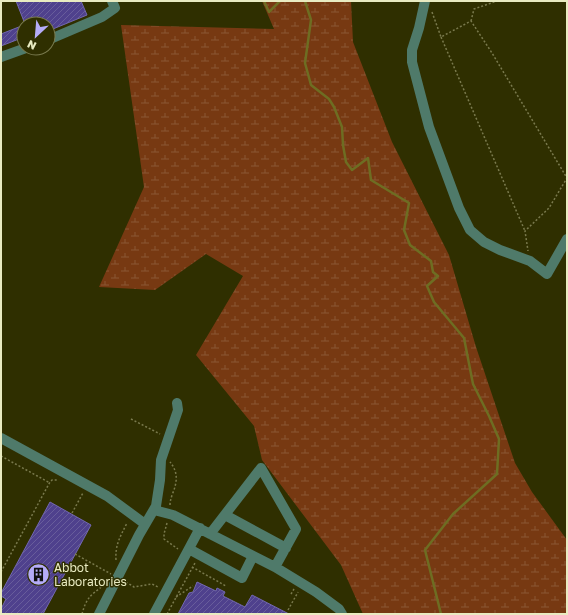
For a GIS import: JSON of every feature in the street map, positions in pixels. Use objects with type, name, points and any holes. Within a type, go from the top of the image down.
[{"type":"lane","points":[[56,37],[102,17],[115,8],[112,1]]},
{"type":"lane","points":[[427,5],[412,50],[412,62],[429,127],[459,208],[470,230],[484,242],[500,250],[530,261],[548,274],[567,239]]},
{"type":"lane","points":[[1,57],[16,52]]},
{"type":"lane","points":[[99,614],[145,524],[156,506],[161,460],[178,410],[177,403]]},
{"type":"lane","points":[[1,438],[107,496],[145,524]]},
{"type":"lane","points":[[210,534],[261,468],[296,529],[275,567]]},
{"type":"lane","points":[[154,510],[173,515],[275,567],[316,592],[339,609],[342,614]]},
{"type":"lane","points":[[225,515],[286,548]]},
{"type":"lane","points":[[154,614],[185,550],[200,528]]},
{"type":"lane","points":[[185,550],[242,578],[253,556]]},
{"type":"path","points":[[497,1],[474,9],[471,21],[492,53],[567,178],[548,208],[525,231]]},
{"type":"path","points":[[427,5],[525,231],[530,261]]},
{"type":"path","points":[[441,37],[471,21]]},
{"type":"path","points":[[131,419],[165,437]]},
{"type":"path","points":[[1,456],[50,483]]},
{"type":"path","points":[[169,457],[177,473],[176,486],[170,501],[172,507]]},
{"type":"path","points":[[1,572],[50,483],[52,480],[57,480]]},
{"type":"path","points":[[72,513],[84,491]]},
{"type":"path","points":[[168,520],[164,539],[173,546],[185,550]]},
{"type":"path","points":[[116,565],[115,550],[117,542],[127,523]]},
{"type":"path","points":[[75,554],[112,575],[115,570]]},
{"type":"path","points":[[167,614],[197,559]]},
{"type":"path","points":[[192,567],[226,586]]},
{"type":"path","points":[[124,581],[134,586],[152,584],[161,588]]},
{"type":"path","points":[[82,614],[86,601],[89,597],[106,584]]},
{"type":"path","points":[[176,597],[193,586]]},
{"type":"path","points":[[292,594],[295,588]]},
{"type":"path","points":[[288,610],[299,590]]},
{"type":"green space","points":[[262,1],[351,1],[353,42],[392,142],[449,255],[476,347],[515,463],[532,492],[567,540],[567,614],[363,614],[341,565],[262,460],[254,426],[196,355],[243,276],[206,254],[155,290],[99,287],[144,187],[121,25],[274,29]]},
{"type":"building","points":[[16,1],[81,1],[87,15],[56,28],[56,16],[22,16]]},
{"type":"building","points":[[16,28],[16,40],[1,46],[1,34]]},
{"type":"building","name":"Abbot Laboratories","points":[[50,502],[91,525],[43,614],[1,614],[1,609],[6,599],[1,596],[1,593]]},
{"type":"building","points":[[197,582],[216,591],[217,588],[225,592],[223,596],[245,607],[252,595],[289,614],[178,614],[189,593],[193,592]]},
{"type":"waterway","points":[[264,1],[269,12],[280,1]]},
{"type":"waterway","points":[[305,1],[311,20],[305,63],[311,85],[329,99],[334,107],[342,127],[346,162],[352,170],[368,158],[371,180],[409,203],[404,230],[410,245],[431,261],[433,272],[438,276],[427,286],[434,302],[464,338],[473,384],[499,439],[497,474],[453,514],[425,550],[441,614]]},
{"type":"place","name":"Abbot Laboratories","points":[[38,574]]}]
